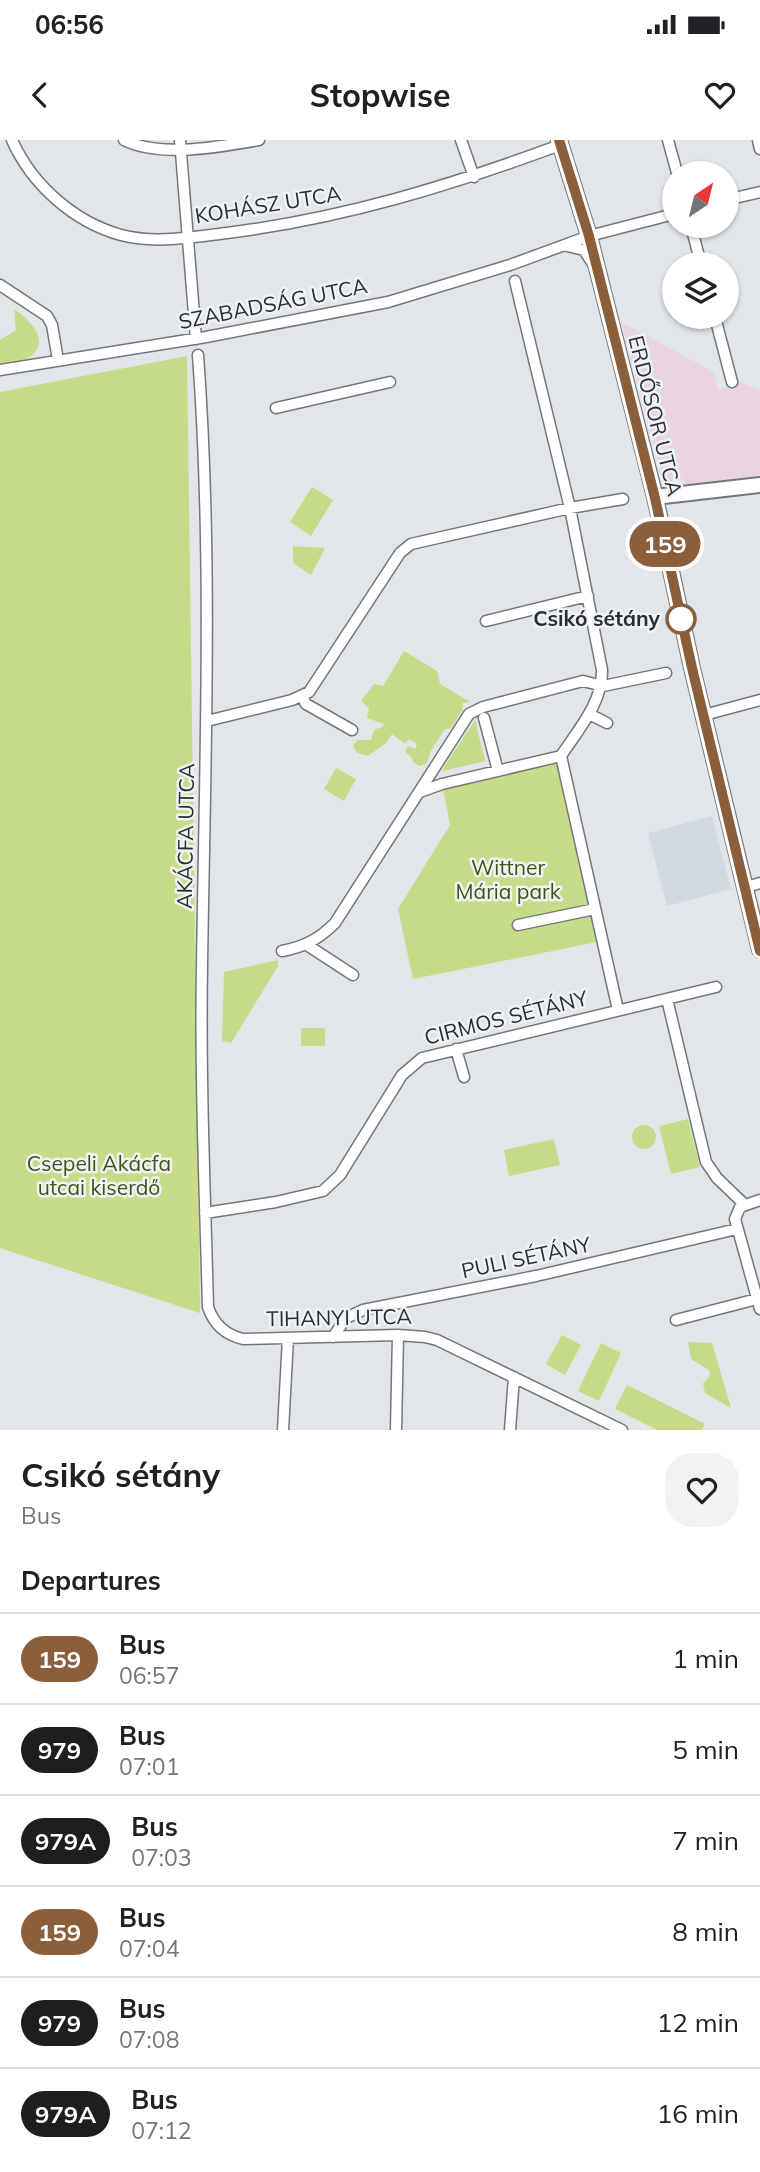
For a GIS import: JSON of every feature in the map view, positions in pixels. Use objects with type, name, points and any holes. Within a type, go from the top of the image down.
[{"type":"street","name":"KOHÁSZ UTCA","points":[[12,140],[41,184],[83,219],[123,235],[145,238],[186,238],[332,216],[474,177],[559,142]]},
{"type":"street","points":[[124,140],[137,147],[149,149],[259,140]]},
{"type":"street","points":[[461,140],[474,177]]},
{"type":"street","points":[[668,140],[674,161]]},
{"type":"street","points":[[758,140],[760,149]]},
{"type":"street","name":"ERDŐSOR UTCA","points":[[559,142],[589,236],[655,498],[704,715],[753,885],[760,950]]},
{"type":"street","points":[[180,145],[196,338]]},
{"type":"street","points":[[739,197],[760,192]]},
{"type":"street","name":"SZABADSÁG UTCA","points":[[0,370],[196,338],[388,302],[510,265],[589,236],[662,217]]},
{"type":"street","points":[[560,247],[572,246],[584,250],[598,272]]},
{"type":"street","points":[[420,792],[561,756],[589,714],[603,685],[570,508],[515,281]]},
{"type":"street","points":[[0,285],[47,316],[52,325],[58,360]]},
{"type":"street","points":[[718,329],[732,382]]},
{"type":"street","name":"AKÁCFA UTCA","points":[[198,355],[204,491],[207,721],[202,967],[205,1213],[208,1307],[211,1316]]},
{"type":"street","points":[[276,408],[390,382]]},
{"type":"street","points":[[655,498],[760,486]]},
{"type":"street","points":[[207,721],[302,696],[316,685],[406,548],[417,542],[623,499]]},
{"type":"street","points":[[486,621],[587,596]]},
{"type":"street","points":[[282,951],[307,945],[326,933],[335,923],[464,721],[476,710],[583,681],[603,685],[666,673]]},
{"type":"street","points":[[302,696],[306,704],[352,730]]},
{"type":"street","points":[[704,715],[760,700]]},
{"type":"street","points":[[589,714],[607,723]]},
{"type":"street","points":[[484,718],[498,771]]},
{"type":"street","points":[[561,756],[618,1010]]},
{"type":"street","points":[[518,926],[595,909]]},
{"type":"street","points":[[307,945],[353,975]]},
{"type":"street","name":"CIRMOS SÉTÁNY","points":[[205,1213],[276,1202],[323,1191],[331,1186],[402,1076],[422,1058],[716,988]]},
{"type":"street","points":[[667,999],[706,1162],[713,1174],[744,1204]]},
{"type":"street","points":[[456,1049],[464,1077]]},
{"type":"street","points":[[676,1320],[758,1304],[735,1219],[744,1204],[760,1200]]},
{"type":"street","name":"PULI SÉTÁNY","points":[[333,1337],[346,1318],[363,1310],[536,1276],[737,1228]]},
{"type":"street","name":"TIHANYI UTCA","points":[[211,1316],[218,1325],[235,1337],[243,1339],[398,1335],[437,1340],[622,1430]]},
{"type":"street","points":[[396,1430],[398,1335]]},
{"type":"street","points":[[283,1430],[288,1338]]},
{"type":"street","points":[[510,1430],[514,1377]]},
{"type":"shaded area","points":[[621,322],[714,372],[718,390],[738,385],[738,381],[760,391],[760,475],[685,486],[683,479],[664,482]]},
{"type":"shaded area","points":[[712,816],[731,889],[667,906],[648,833]]},
{"type":"green space","points":[[14,309],[32,325],[39,338],[39,345],[25,360],[0,364],[0,340],[16,330]]},
{"type":"green space","name":"Csepeli Akácfa utcai kiserdő","points":[[187,356],[200,1313],[0,1248],[0,392]]},
{"type":"green space","points":[[312,487],[333,500],[311,536],[290,522]]},
{"type":"green space","points":[[293,546],[325,548],[311,575],[293,563]]},
{"type":"green space","points":[[404,651],[437,671],[440,684],[470,702],[463,703],[462,711],[450,729],[445,729],[427,763],[419,766],[406,753],[406,748],[409,746],[415,749],[417,744],[409,739],[405,744],[392,734],[386,743],[368,756],[357,753],[353,746],[357,740],[371,740],[374,730],[384,724],[367,718],[369,708],[361,701],[374,684],[383,686]]},
{"type":"green space","points":[[475,720],[485,761],[443,771],[444,767]]},
{"type":"green space","name":"Wittner Mária park","points":[[561,756],[602,941],[413,979],[398,909],[450,825],[442,784]]},
{"type":"green space","points":[[336,768],[356,779],[344,801],[324,789]]},
{"type":"green space","points":[[278,960],[278,966],[231,1043],[222,1041],[224,972]]},
{"type":"green space","points":[[301,1028],[325,1028],[325,1046],[301,1046]]},
{"type":"green space","points":[[688,1119],[700,1167],[671,1174],[659,1126]]},
{"type":"green space","points":[[644,1125],[655,1132],[656,1137],[649,1148],[644,1149],[633,1142],[632,1137],[639,1126]]},
{"type":"green space","points":[[554,1139],[560,1165],[509,1176],[504,1150]]},
{"type":"green space","points":[[562,1335],[581,1345],[565,1375],[546,1364]]},
{"type":"green space","points":[[688,1342],[712,1343],[731,1408],[705,1393],[703,1383],[710,1376],[709,1370],[691,1359]]},
{"type":"green space","points":[[601,1343],[621,1353],[599,1401],[578,1391]]},
{"type":"green space","points":[[627,1385],[705,1424],[702,1430],[657,1430],[615,1409]]},
{"type":"bus line","name":"159","points":[[559,140],[589,236],[655,498],[692,668],[760,951]]},
{"type":"place","name":"Csikó sétány","points":[[681,619]]}]
